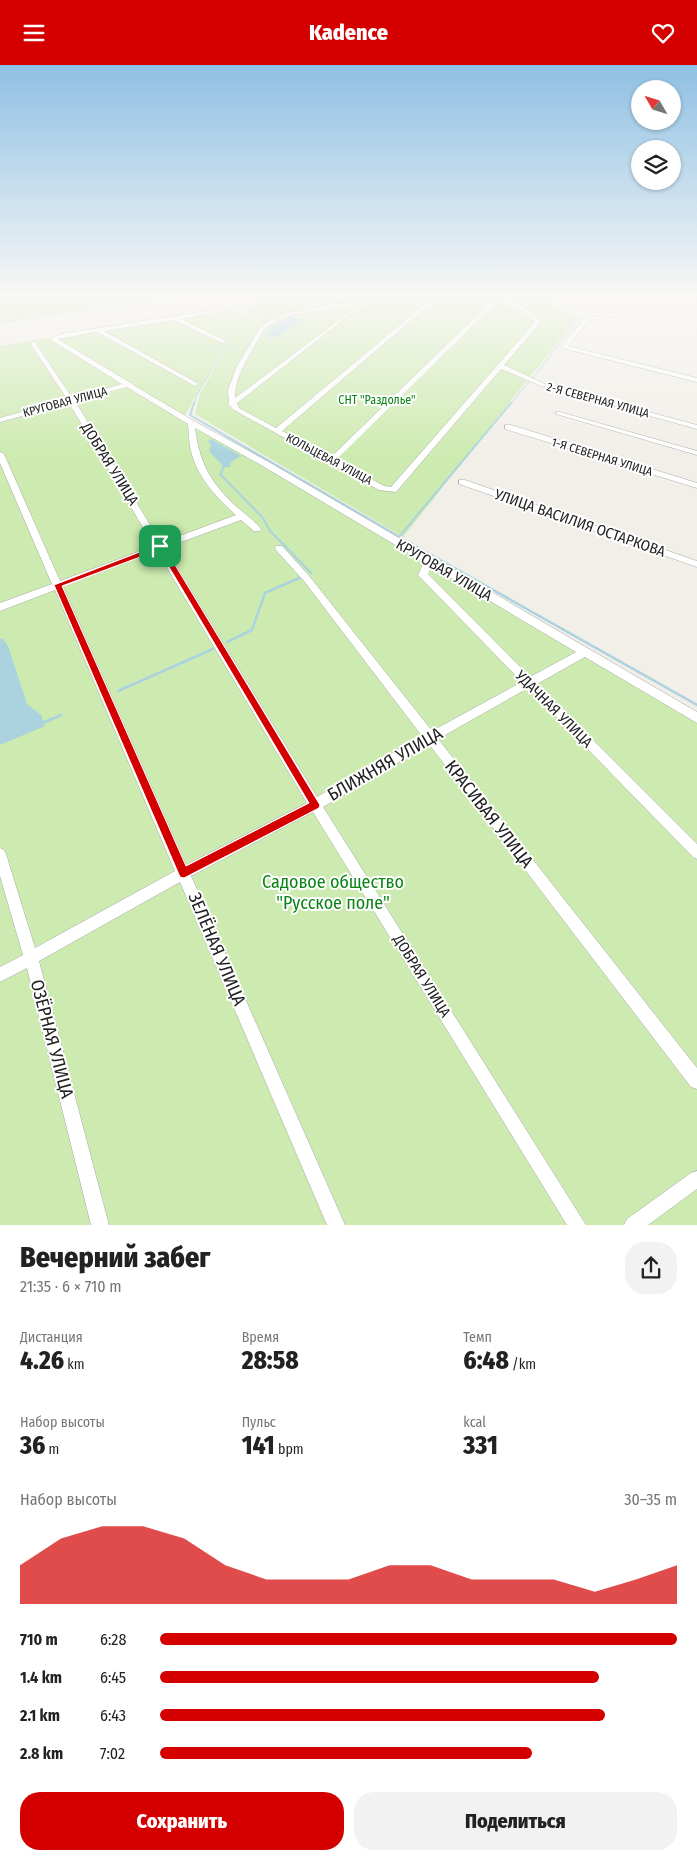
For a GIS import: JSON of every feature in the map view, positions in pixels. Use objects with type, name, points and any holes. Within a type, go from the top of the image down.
[{"type":"street","name":"ДОБРАЯ УЛИЦА","points":[[36,348],[160,546],[315,805],[577,1225]]},
{"type":"street","name":"КРУГОВАЯ УЛИЦА","points":[[69,348],[191,423],[264,463],[697,718]]},
{"type":"street","points":[[131,348],[195,384]]},
{"type":"street","points":[[231,404],[230,390],[235,376],[252,348]]},
{"type":"street","points":[[231,404],[305,348]]},
{"type":"street","points":[[277,431],[375,348]]},
{"type":"street","points":[[332,460],[447,348]]},
{"type":"street","name":"КОЛЬЦЕВАЯ УЛИЦА","points":[[231,404],[236,409],[382,488],[393,491],[516,348]]},
{"type":"street","points":[[569,348],[697,380]]},
{"type":"street","name":"2-Я СЕВЕРНАЯ УЛИЦА","points":[[501,366],[543,385],[697,427]]},
{"type":"street","name":"КРУГОВАЯ УЛИЦА","points":[[0,420],[130,384]]},
{"type":"street","points":[[558,413],[697,453]]},
{"type":"street","points":[[191,423],[197,460],[211,483],[242,516],[258,529]]},
{"type":"street","name":"1-Я СЕВЕРНАЯ УЛИЦА","points":[[508,427],[697,486]]},
{"type":"street","name":"ЗЕЛЁНАЯ УЛИЦА","points":[[0,454],[336,1225]]},
{"type":"street","name":"УЛИЦА ВАСИЛИЯ ОСТАРКОВА","points":[[462,481],[697,564]]},
{"type":"street","points":[[0,607],[242,516]]},
{"type":"street","name":"КРАСИВАЯ УЛИЦА","points":[[280,548],[307,579],[697,1081]]},
{"type":"street","name":"УДАЧНАЯ УЛИЦА","points":[[429,561],[423,575],[697,853]]},
{"type":"street","name":"БЛИЖНЯЯ УЛИЦА","points":[[0,975],[184,873],[315,805],[429,738],[585,652]]},
{"type":"street","name":"ОЗЁРНАЯ УЛИЦА","points":[[0,854],[31,958],[100,1225]]},
{"type":"street","points":[[633,1225],[697,1179]]},
{"type":"green space","name":"Садовое общество \"Русское поле\"","points":[[0,348],[223,348],[183,419],[697,723],[697,1225],[0,1225]]},
{"type":"green space","name":"СНТ \"Раздолье\"","points":[[225,348],[553,348],[403,537],[195,414],[200,394]]},
{"type":"water","points":[[211,439],[241,456],[231,462],[230,467],[224,467],[209,451],[211,445],[208,441]]},
{"type":"water","points":[[2,638],[8,646],[27,704],[41,715],[45,726],[0,745],[0,639]]},
{"type":"waterway","points":[[194,405],[197,395],[224,348]]},
{"type":"waterway","points":[[533,378],[556,348]]},
{"type":"waterway","points":[[510,405],[529,382]]},
{"type":"waterway","points":[[194,403],[190,415],[399,537]]},
{"type":"waterway","points":[[399,537],[511,403]]},
{"type":"waterway","points":[[225,464],[220,474],[263,518],[270,531],[282,543]]},
{"type":"waterway","points":[[399,537],[412,544]]},
{"type":"waterway","points":[[282,543],[311,573]]},
{"type":"waterway","points":[[410,543],[697,705]]},
{"type":"waterway","points":[[227,642],[252,630],[265,593],[299,578]]},
{"type":"waterway","points":[[118,691],[213,649]]},
{"type":"waterway","points":[[48,721],[61,715]]},
{"type":"waterway","points":[[45,722],[51,719]]},
{"type":"route","points":[[160,546],[315,805],[184,873],[58,585],[160,546]]}]
